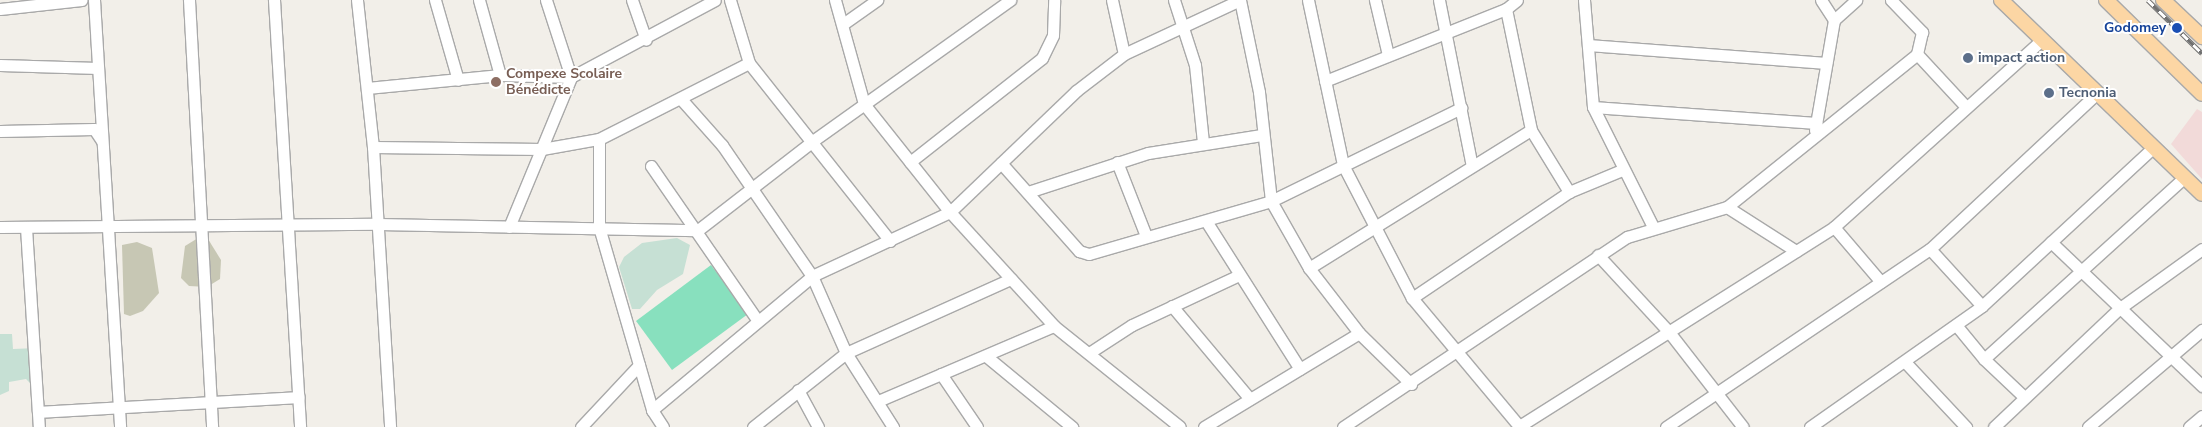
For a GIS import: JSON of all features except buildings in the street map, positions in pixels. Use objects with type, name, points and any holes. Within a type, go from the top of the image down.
[{"type":"main road","points":[[2001,0],[2202,194]]},
{"type":"main road","points":[[2106,0],[2202,94]]},
{"type":"main road","points":[[2163,0],[2202,36]]},
{"type":"street","points":[[0,9],[12,3],[82,0]]},
{"type":"street","points":[[94,0],[120,427]]},
{"type":"street","points":[[189,0],[212,427]]},
{"type":"street","points":[[274,0],[300,427]]},
{"type":"street","points":[[357,0],[373,147],[390,427]]},
{"type":"street","points":[[479,0],[500,75]]},
{"type":"street","points":[[508,227],[571,76],[546,0]]},
{"type":"street","points":[[632,0],[646,40]]},
{"type":"street","points":[[367,88],[500,75],[571,76],[646,40],[715,0]]},
{"type":"street","points":[[730,0],[749,63],[814,140],[890,241]]},
{"type":"street","points":[[835,0],[864,104],[950,212],[975,234],[1011,279],[1054,326],[1180,427]]},
{"type":"street","points":[[843,24],[877,0]]},
{"type":"street","points":[[0,228],[108,229],[201,225],[288,227],[378,224],[698,230],[814,140],[1010,0]]},
{"type":"street","points":[[910,162],[1042,58],[1053,36],[1054,0]]},
{"type":"street","points":[[1112,0],[1124,54]]},
{"type":"street","points":[[1174,0],[1183,25],[1200,95],[1204,143]]},
{"type":"street","points":[[652,410],[812,276],[950,212],[1076,91],[1124,54],[1240,0],[1258,84],[1262,134],[1271,201],[1309,268],[1359,333],[1410,384]]},
{"type":"street","points":[[1308,0],[1343,165],[1374,228],[1412,298],[1519,427],[1834,228],[2042,40]]},
{"type":"street","points":[[1375,0],[1388,55]]},
{"type":"street","points":[[1439,0],[1472,166]]},
{"type":"street","points":[[1325,80],[1446,34],[1506,9],[1517,0]]},
{"type":"street","points":[[1584,0],[1593,107],[1622,170],[1653,227]]},
{"type":"street","points":[[1821,0],[1834,20]]},
{"type":"street","points":[[1815,129],[1834,20],[1856,0]]},
{"type":"street","points":[[1343,427],[1459,353],[1598,254],[1653,227],[1727,207],[1815,129],[1917,54],[1922,32],[1891,0]]},
{"type":"street","points":[[439,2],[458,80]]},
{"type":"street","points":[[1506,9],[1531,130],[1569,192]]},
{"type":"street","points":[[1588,45],[1826,64]]},
{"type":"street","points":[[1917,54],[1966,107]]},
{"type":"street","points":[[373,147],[542,149],[599,139],[749,63]]},
{"type":"street","points":[[0,65],[98,68]]},
{"type":"street","points":[[1666,427],[1930,249],[2097,93]]},
{"type":"street","points":[[681,99],[752,188],[812,276],[846,354],[893,427]]},
{"type":"street","points":[[1593,107],[1815,129]]},
{"type":"street","points":[[1001,163],[1084,253],[1206,221],[1271,201],[1461,108]]},
{"type":"street","points":[[0,131],[94,129],[103,142]]},
{"type":"street","points":[[1309,268],[1531,130]]},
{"type":"street","points":[[1028,192],[1117,162],[1204,143],[1262,134]]},
{"type":"street","points":[[599,139],[599,227],[652,410],[663,427]]},
{"type":"street","points":[[1810,427],[1906,363],[1982,306],[2154,147]]},
{"type":"street","points":[[1117,162],[1146,236]]},
{"type":"street","points":[[651,166],[698,230],[758,321]]},
{"type":"street","points":[[1412,298],[1569,192],[1622,170]]},
{"type":"street","points":[[1984,359],[2185,177]]},
{"type":"street","points":[[1727,207],[1796,252]]},
{"type":"street","points":[[1206,221],[1300,369]]},
{"type":"street","points":[[26,228],[39,427]]},
{"type":"street","points":[[1834,228],[1881,282]]},
{"type":"street","points":[[2051,242],[2202,386]]},
{"type":"street","points":[[1930,249],[1982,306]]},
{"type":"street","points":[[1994,427],[2120,308],[2202,249]]},
{"type":"street","points":[[1598,254],[1669,332],[1715,394],[1743,427]]},
{"type":"street","points":[[1089,354],[1132,325],[1239,275]]},
{"type":"street","points":[[753,427],[846,354],[1011,279]]},
{"type":"street","points":[[1172,306],[1250,399]]},
{"type":"street","points":[[1956,325],[1984,359],[2024,397]]},
{"type":"street","points":[[878,401],[1054,326]]},
{"type":"street","points":[[2088,427],[2169,355],[2202,330]]},
{"type":"street","points":[[1204,427],[1359,333]]},
{"type":"street","points":[[986,356],[1072,427]]},
{"type":"street","points":[[1906,363],[1966,427]]},
{"type":"street","points":[[581,427],[640,365]]},
{"type":"street","points":[[941,374],[977,427]]},
{"type":"street","points":[[798,390],[818,427]]},
{"type":"street","points":[[38,412],[299,397]]},
{"type":"street","points":[[2189,427],[2202,416]]},
{"type":"shaded area","points":[[2197,109],[2202,112],[2202,179],[2171,144]]},
{"type":"shaded area","points":[[198,238],[208,239],[221,260],[220,279],[207,287],[189,286],[181,278],[185,246]]},
{"type":"shaded area","points":[[677,238],[690,245],[683,274],[657,290],[640,309],[632,309],[619,267],[624,257],[642,243]]},
{"type":"shaded area","points":[[137,242],[152,248],[159,293],[143,311],[130,316],[124,314],[122,245]]},
{"type":"shaded area","points":[[0,334],[12,334],[13,349],[37,348],[32,385],[26,379],[9,382],[9,391],[0,395]]},
{"type":"green space","points":[[711,265],[748,314],[672,370],[636,321]]},
{"type":"railway","points":[[2148,0],[2202,53]]},
{"type":"place","name":"Godomey","points":[[2177,28]]},
{"type":"place","name":"impact action","points":[[1968,58]]},
{"type":"place","name":"Compexe Scolaire Bénédicte","points":[[496,82]]},
{"type":"place","name":"Tecnonia","points":[[2049,93]]}]
